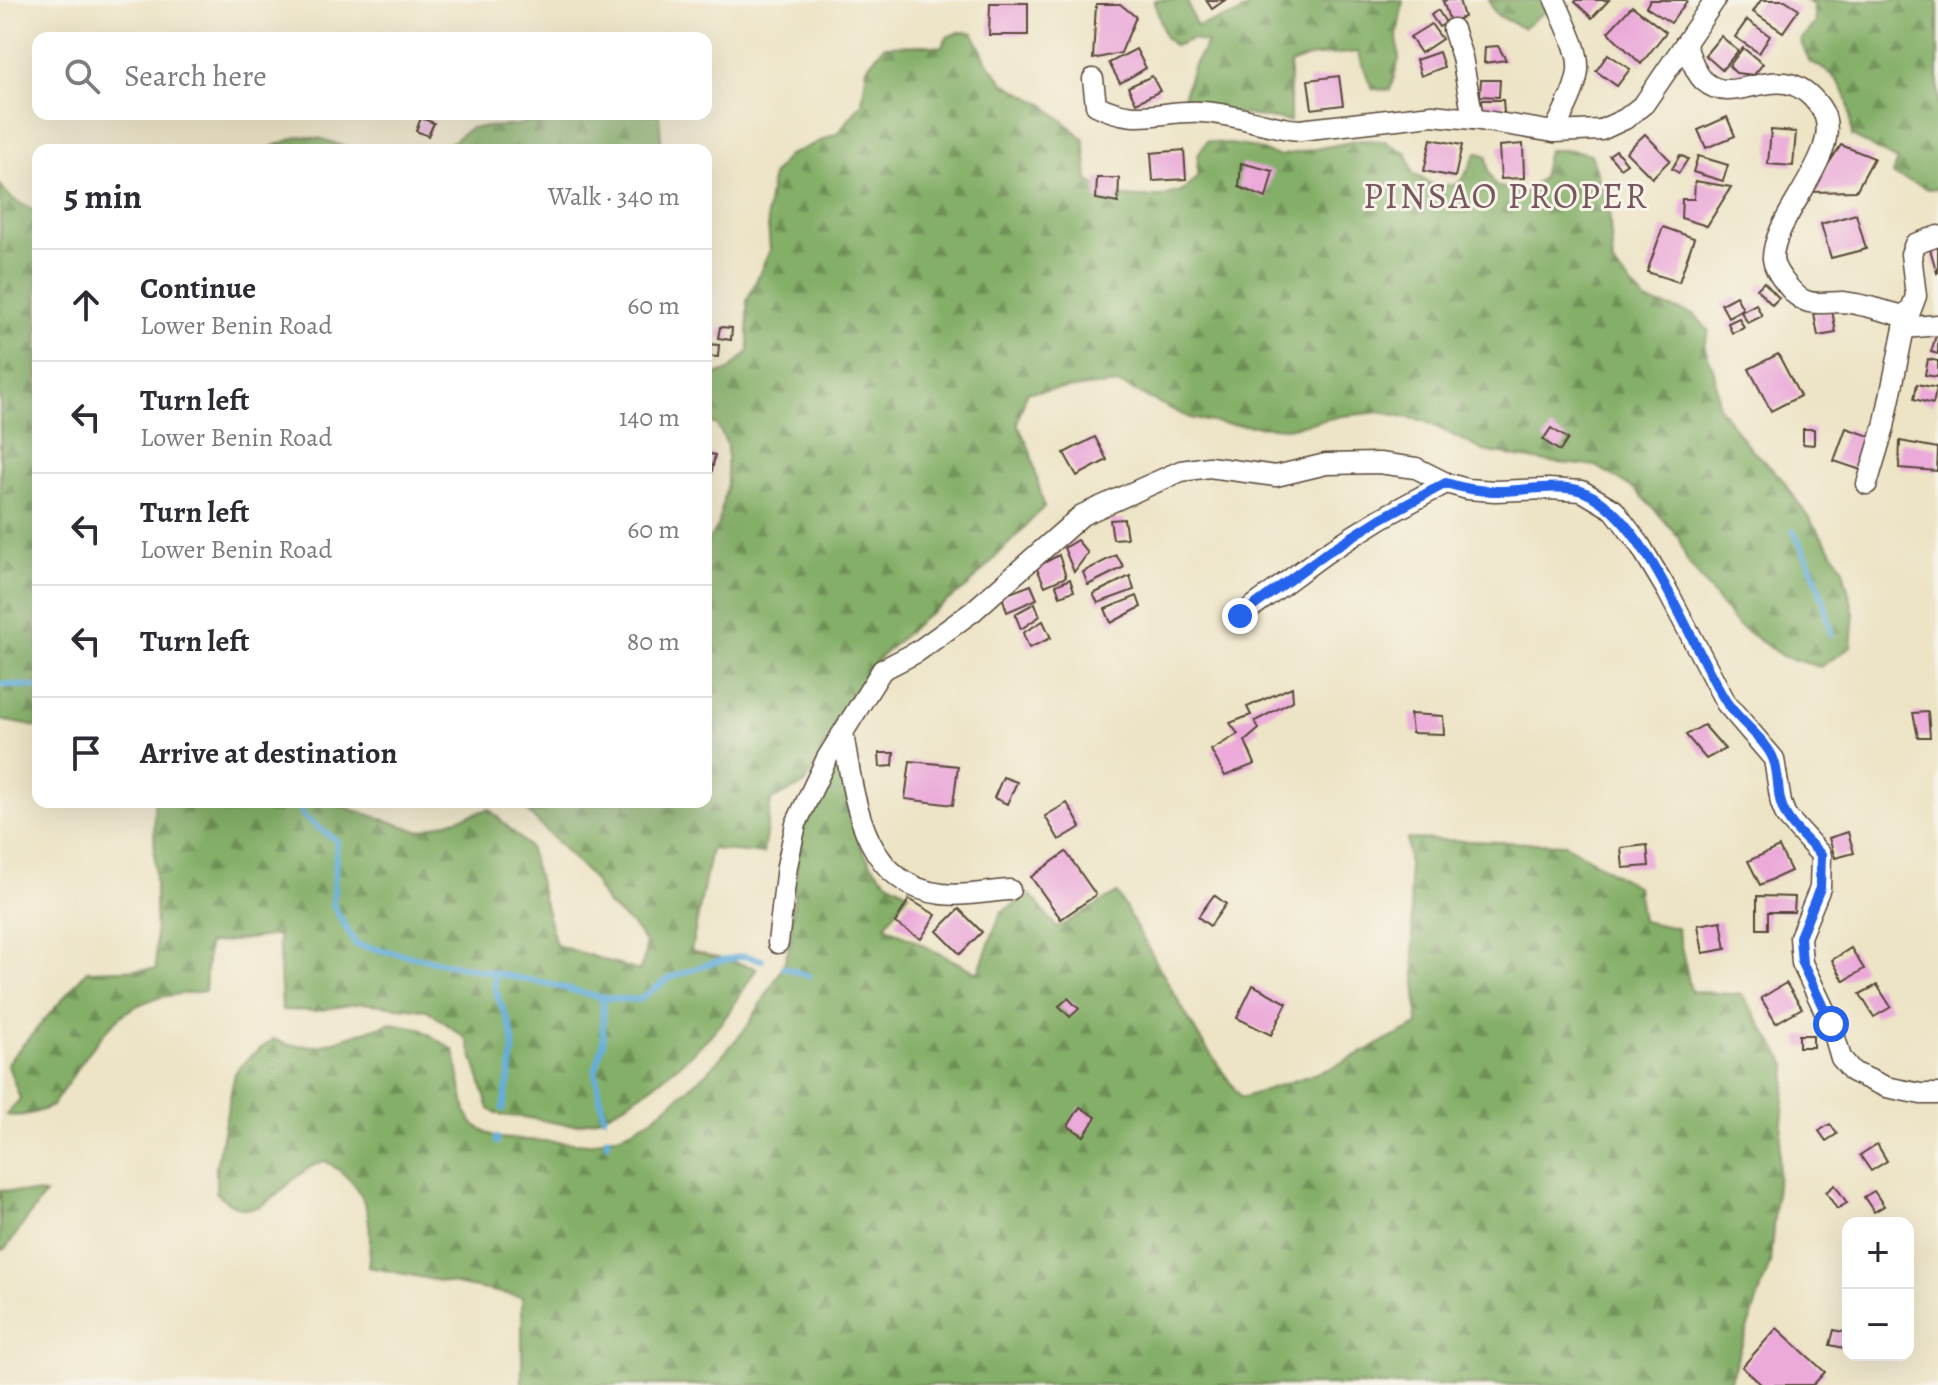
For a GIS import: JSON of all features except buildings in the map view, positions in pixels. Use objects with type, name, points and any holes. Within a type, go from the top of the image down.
[{"type":"street","points":[[1554,132],[1577,83],[1580,66],[1576,47],[1555,0]]},
{"type":"street","points":[[1093,79],[1096,105],[1115,114],[1138,117],[1200,111],[1279,129],[1338,127],[1432,115],[1554,132],[1601,130],[1625,119],[1644,104],[1715,0]]},
{"type":"street","points":[[1453,29],[1462,57],[1473,119]]},
{"type":"street","points":[[1685,44],[1703,80],[1715,89],[1729,91],[1782,81],[1806,90],[1822,109],[1827,134],[1821,153],[1782,229],[1773,257],[1775,268],[1796,296],[1807,302],[1865,306],[1906,322],[1938,325]]},
{"type":"street","points":[[1867,484],[1884,427],[1906,322],[1916,296],[1911,254],[1915,244],[1938,236]]},
{"type":"street","points":[[778,943],[787,866],[796,824],[827,758],[882,670],[917,652],[972,612],[1082,515],[1181,471],[1209,467],[1276,476],[1326,464],[1379,463],[1416,468],[1446,483],[1467,489],[1582,491],[1614,510],[1640,545],[1668,592],[1726,703],[1774,759],[1786,816],[1821,855],[1820,888],[1800,937],[1802,963],[1831,1024],[1841,1058],[1853,1072],[1886,1087],[1938,1094]]},
{"type":"street","points":[[1240,616],[1326,553],[1446,483]]},
{"type":"street","points":[[843,733],[856,810],[865,833],[889,871],[917,889],[941,894],[984,895],[1010,890]]},
{"type":"green space","points":[[1154,0],[1187,0],[1196,26],[1236,15],[1259,0],[1403,0],[1397,36],[1399,59],[1390,90],[1372,89],[1358,52],[1309,57],[1290,64],[1290,121],[1192,107],[1183,98],[1193,67],[1207,43],[1192,39],[1174,46],[1165,37]]},
{"type":"green space","points":[[1489,0],[1548,0],[1546,11],[1523,28],[1495,14]]},
{"type":"green space","points":[[1805,0],[1938,0],[1938,188],[1929,189],[1893,175],[1897,160],[1852,136],[1844,91],[1832,75],[1810,62],[1800,40],[1815,23],[1813,5]]},
{"type":"green space","points":[[959,32],[973,33],[986,60],[1005,84],[1045,105],[1084,139],[1088,180],[1111,197],[1161,197],[1184,190],[1197,177],[1198,155],[1207,141],[1251,147],[1279,156],[1361,140],[1384,141],[1407,154],[1413,174],[1433,185],[1456,185],[1464,177],[1477,152],[1487,156],[1488,171],[1495,186],[1524,193],[1542,178],[1548,150],[1591,154],[1609,210],[1613,265],[1645,301],[1694,314],[1709,331],[1704,346],[1714,371],[1719,407],[1748,446],[1781,478],[1842,566],[1854,613],[1851,647],[1820,667],[1782,656],[1735,623],[1687,561],[1678,536],[1656,511],[1634,489],[1596,466],[1547,462],[1484,451],[1425,421],[1381,412],[1342,416],[1287,428],[1190,418],[1120,384],[1027,392],[1017,423],[1030,450],[1044,507],[967,587],[922,619],[875,662],[805,784],[771,800],[763,854],[711,849],[691,951],[757,968],[728,1013],[697,1049],[635,1098],[577,1124],[499,1114],[489,1109],[467,1039],[427,1010],[361,1003],[315,1011],[282,1010],[278,935],[208,944],[205,991],[158,998],[131,1009],[98,1040],[52,1106],[29,1114],[6,1115],[20,1099],[7,1063],[87,971],[156,969],[154,808],[348,808],[419,831],[489,809],[529,847],[556,945],[639,971],[645,956],[645,942],[630,923],[607,904],[592,878],[524,808],[712,808],[712,534],[718,526],[727,484],[727,444],[717,425],[712,423],[712,375],[728,371],[749,351],[747,301],[770,250],[767,213],[772,176],[787,156],[838,133],[862,103],[867,67],[884,46],[941,47],[947,37]]},
{"type":"green space","points":[[535,120],[660,120],[662,144],[449,144],[470,128],[517,125]]},
{"type":"green space","points":[[300,136],[337,144],[279,144]]},
{"type":"green space","points":[[0,185],[11,198],[32,210],[32,726],[0,720]]},
{"type":"green space","points":[[840,760],[852,822],[863,851],[882,876],[909,893],[885,926],[978,973],[1001,912],[1031,895],[1057,928],[1117,893],[1199,1037],[1241,1098],[1329,1069],[1418,1025],[1407,839],[1565,844],[1637,887],[1642,921],[1677,928],[1691,991],[1742,995],[1787,1065],[1770,1263],[1728,1385],[522,1385],[522,1297],[368,1267],[369,1219],[360,1193],[340,1171],[325,1161],[297,1176],[260,1206],[247,1209],[232,1205],[216,1192],[216,1166],[235,1073],[249,1057],[274,1039],[289,1045],[319,1046],[391,1023],[419,1028],[454,1050],[466,1112],[473,1124],[497,1138],[589,1144],[623,1134],[652,1119],[709,1071],[747,1027],[783,967],[790,943],[799,837],[822,787]]},
{"type":"green space","points":[[0,1190],[45,1194],[6,1248],[0,1251]]},
{"type":"waterway","points":[[1793,531],[1817,581],[1831,634]]},
{"type":"waterway","points":[[0,684],[32,687]]},
{"type":"waterway","points":[[300,808],[304,817],[337,841],[333,905],[356,945],[603,998],[638,1000],[672,977],[711,963],[744,956],[762,960]]},
{"type":"waterway","points":[[783,967],[809,976]]},
{"type":"waterway","points":[[495,973],[498,999],[509,1022],[513,1040],[512,1065],[503,1109]]},
{"type":"waterway","points":[[603,998],[603,1044],[595,1072],[604,1117]]},
{"type":"waterway","points":[[607,1138],[607,1144]]},
{"type":"district","name":"PINSAO PROPER","points":[[1506,195]]},
{"type":"route","points":[[1240,616],[1326,553],[1446,483],[1467,489],[1495,491],[1582,491],[1614,510],[1640,545],[1668,592],[1726,703],[1774,759],[1786,816],[1821,855],[1820,888],[1800,937],[1802,963],[1831,1024]]}]
